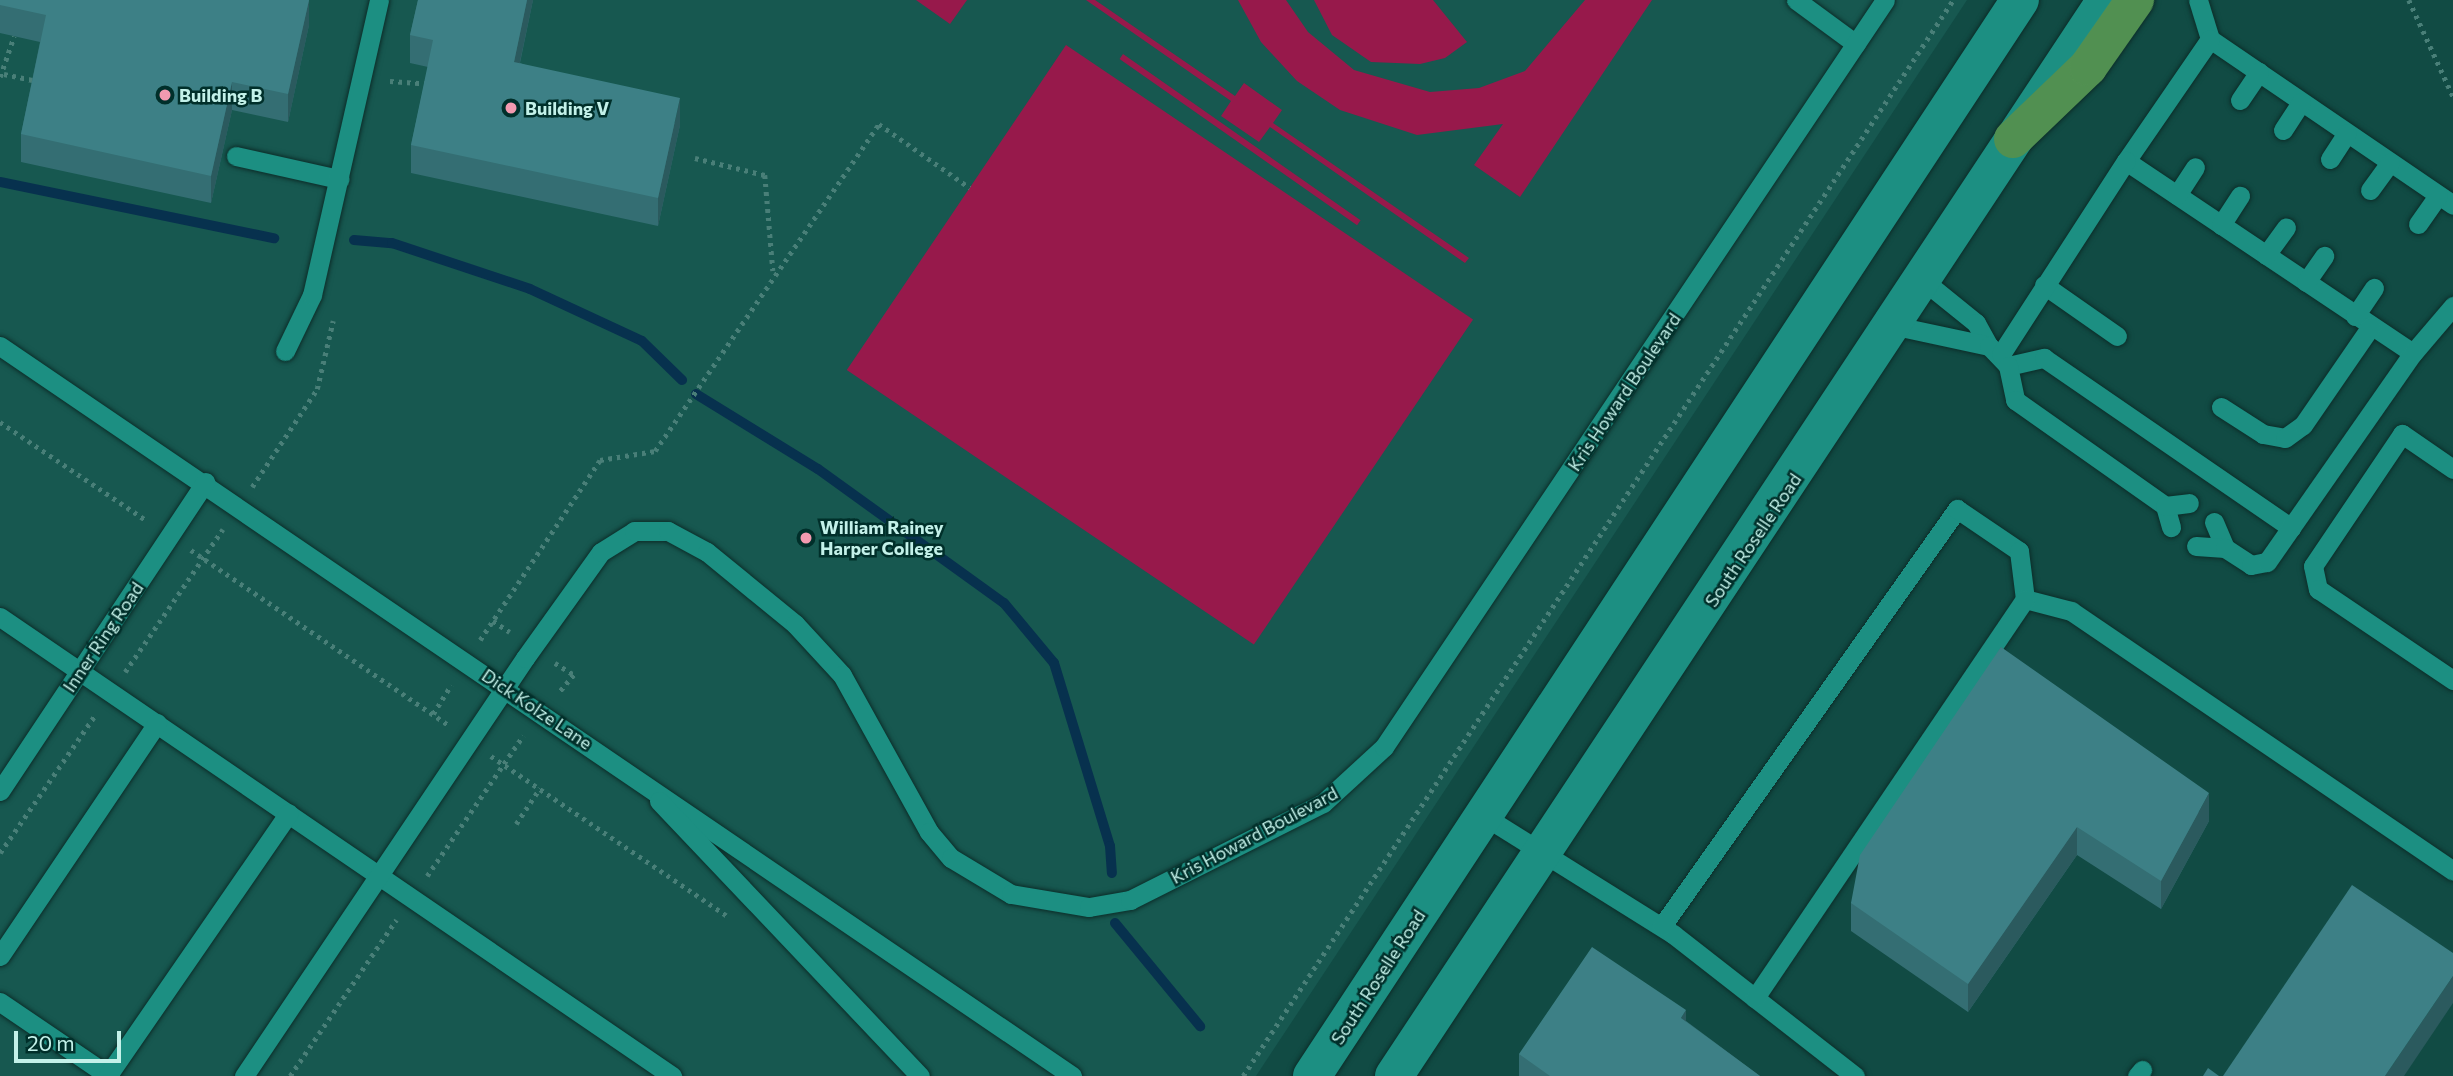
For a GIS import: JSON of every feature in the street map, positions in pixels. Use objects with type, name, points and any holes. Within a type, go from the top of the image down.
[{"type":"main road","name":"South Roselle Road","points":[[1312,1076],[2020,0]]},
{"type":"main road","name":"South Roselle Road","points":[[1394,1076],[1542,851],[1896,326],[2012,139],[2106,0]]},
{"type":"main road","points":[[2012,139],[2088,67],[2135,0]]},
{"type":"lane","points":[[285,351],[312,295],[379,0]]},
{"type":"lane","points":[[1796,0],[1856,44]]},
{"type":"lane","name":"Kris Howard Boulevard","points":[[244,1076],[525,658],[601,552],[634,531],[668,531],[745,580],[842,675],[929,832],[951,858],[1011,894],[1048,905],[1129,900],[1323,803],[1384,747],[1885,0]]},
{"type":"lane","points":[[2198,0],[2210,39],[2445,200],[2418,224]]},
{"type":"lane","points":[[1999,355],[2126,161],[2210,39]]},
{"type":"lane","points":[[2240,100],[2259,72]]},
{"type":"lane","points":[[2283,130],[2301,102]]},
{"type":"lane","points":[[2330,159],[2347,133]]},
{"type":"lane","points":[[236,156],[339,179]]},
{"type":"lane","points":[[2126,161],[2413,353]]},
{"type":"lane","points":[[2370,190],[2390,162]]},
{"type":"lane","points":[[2177,195],[2195,167]]},
{"type":"lane","points":[[2221,225],[2240,196]]},
{"type":"lane","points":[[2266,255],[2286,227]]},
{"type":"lane","points":[[2306,282],[2324,256]]},
{"type":"lane","points":[[1924,281],[1976,323],[1999,355],[2015,400],[2165,506],[2171,527]]},
{"type":"lane","points":[[2044,285],[2117,336]]},
{"type":"lane","points":[[2221,407],[2263,434],[2285,438],[2303,425],[2363,321],[2374,288]]},
{"type":"lane","points":[[2196,546],[2224,548],[2251,565],[2267,562],[2413,353],[2453,306]]},
{"type":"lane","points":[[1896,326],[1999,355],[2044,358],[2291,528]]},
{"type":"lane","name":"Dick Kolze Lane","points":[[0,346],[635,774],[1072,1076]]},
{"type":"lane","points":[[2453,469],[2402,434],[2313,566],[2318,589],[2453,680]]},
{"type":"lane","name":"Inner Ring Road","points":[[0,790],[205,482]]},
{"type":"lane","points":[[2165,506],[2189,503]]},
{"type":"lane","points":[[1662,926],[1957,509],[2019,551],[2025,599],[1755,998]]},
{"type":"lane","points":[[2214,522],[2224,548]]},
{"type":"lane","points":[[2025,599],[2071,611],[2453,871]]},
{"type":"lane","points":[[0,617],[672,1076]]},
{"type":"lane","points":[[0,956],[157,723]]},
{"type":"lane","points":[[635,774],[920,1076]]},
{"type":"lane","points":[[0,1002],[108,1076],[289,813]]},
{"type":"lane","points":[[1484,816],[1662,926],[1855,1076]]},
{"type":"path","points":[[1243,1076],[1953,0]]},
{"type":"path","points":[[2410,0],[2453,96]]},
{"type":"path","points":[[14,36],[2,76],[38,81]]},
{"type":"path","points":[[493,621],[600,460],[655,451],[773,272],[879,124],[970,188]]},
{"type":"path","points":[[695,159],[765,175],[773,272]]},
{"type":"path","points":[[0,422],[470,739],[739,925]]},
{"type":"path","points":[[0,853],[141,647]]},
{"type":"path","points":[[516,824],[540,788]]},
{"type":"shaded area","name":"William Rainey Harper College","points":[[0,0],[1967,0],[1256,1076],[0,1076]]},
{"type":"shaded area","points":[[916,0],[967,0],[950,24]]},
{"type":"shaded area","points":[[1086,0],[1095,0],[1235,96],[1244,83],[1282,110],[1273,123],[1469,258],[1465,263],[1270,127],[1259,142],[1221,116],[1231,101]]},
{"type":"shaded area","points":[[1238,0],[1286,0],[1308,32],[1354,70],[1430,92],[1479,88],[1525,71],[1585,0],[1652,0],[1520,197],[1474,165],[1503,124],[1417,135],[1340,110],[1297,81],[1261,42]]},
{"type":"shaded area","points":[[1314,0],[1433,0],[1467,42],[1445,58],[1420,64],[1371,62],[1332,35]]},
{"type":"shaded area","points":[[1066,45],[1473,320],[1254,645],[847,370]]},
{"type":"shaded area","points":[[1123,54],[1361,220],[1357,225],[1120,59]]},
{"type":"building","name":"Building B","points":[[0,0],[309,0],[288,94],[232,82],[211,176],[21,134],[46,15],[0,5]]},
{"type":"building","name":"Building V","points":[[418,0],[527,0],[514,62],[680,98],[658,198],[411,145],[433,40],[410,35]]},
{"type":"building","points":[[2001,647],[2209,793],[2161,881],[2077,827],[1968,984],[1851,903],[1860,855]]},
{"type":"building","points":[[2352,885],[2453,953],[2453,976],[2385,1076],[2223,1076]]},
{"type":"building","points":[[1592,947],[1686,1010],[1681,1018],[1760,1076],[1550,1076],[1519,1054]]},
{"type":"building","points":[[2208,1068],[2219,1076],[2203,1076]]},
{"type":"waterway","points":[[0,182],[274,238]]},
{"type":"waterway","points":[[354,240],[392,243],[530,289],[642,341],[682,380]]},
{"type":"waterway","points":[[696,394],[818,469],[1004,603],[1054,663],[1110,846],[1112,873]]},
{"type":"waterway","points":[[1115,923],[1200,1026]]},
{"type":"place","name":"Building B","points":[[165,95]]},
{"type":"place","name":"Building V","points":[[511,108]]},
{"type":"place","name":"William Rainey Harper College","points":[[806,538]]}]
